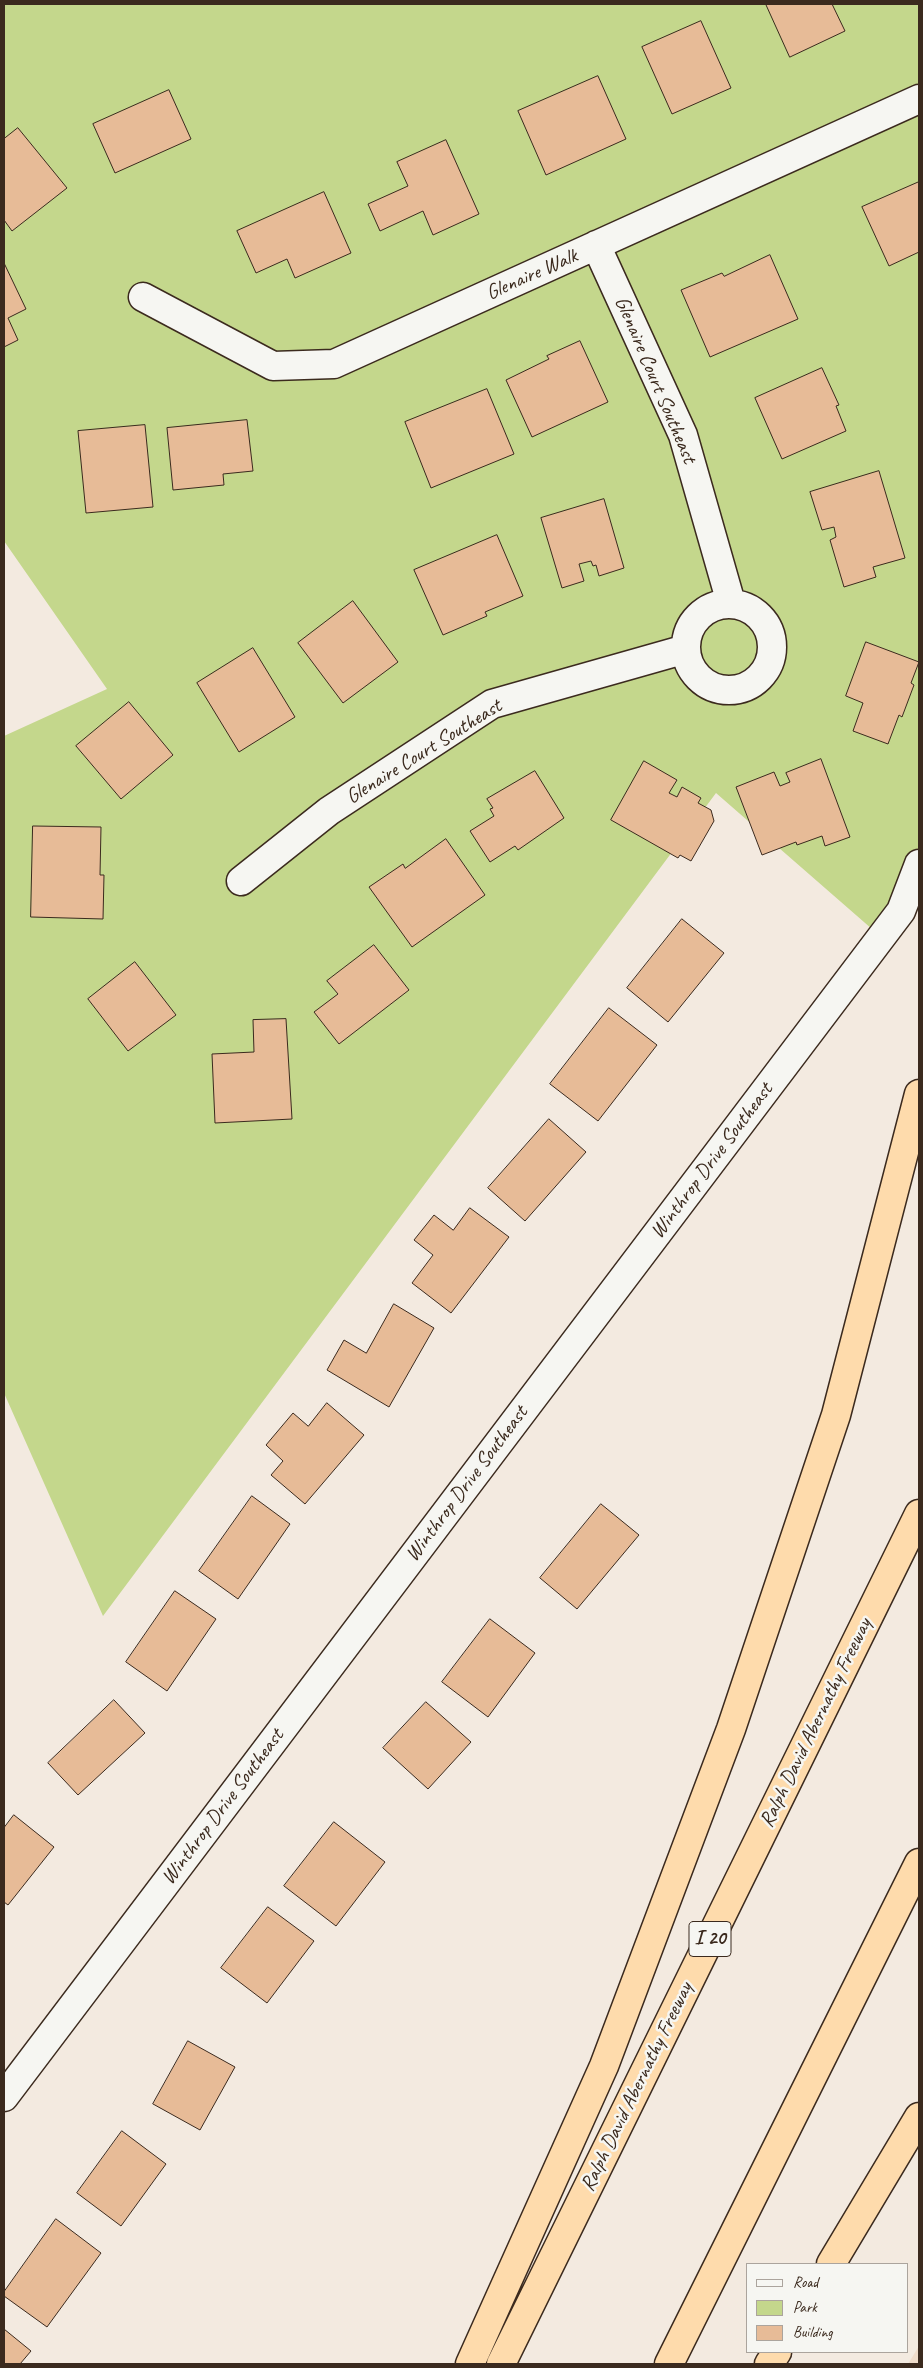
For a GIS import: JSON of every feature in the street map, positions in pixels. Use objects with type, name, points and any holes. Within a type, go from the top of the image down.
[{"type":"highway","points":[[470,2364],[604,2066],[731,1729],[836,1415],[919,1094]]},
{"type":"highway","name":"Ralph David Abernathy Freeway","points":[[501,2364],[919,1514]]},
{"type":"highway","points":[[669,2364],[919,1863]]},
{"type":"highway","points":[[833,2263],[919,2117]]},
{"type":"highway","points":[[769,2364],[775,2353]]},
{"type":"street","name":"Glenaire Walk","points":[[143,297],[273,366],[334,364],[919,99]]},
{"type":"street","name":"Glenaire Court Southeast","points":[[596,245],[683,435],[731,604]]},
{"type":"street","points":[[731,604],[745,606],[757,614],[769,631],[773,653],[768,666],[760,678],[749,686],[735,691],[720,690],[707,685],[696,676],[689,663],[686,649],[687,635],[693,622],[703,612],[716,605],[731,604]]},
{"type":"street","name":"Glenaire Court Southeast","points":[[241,881],[329,811],[492,704],[686,649]]},
{"type":"street","name":"Winthrop Drive Southeast","points":[[8,2081],[901,911],[919,864]]},
{"type":"shaded area","points":[[919,2346],[919,2364],[908,2364]]},
{"type":"green space","points":[[4,4],[919,4],[919,873],[880,936],[716,793],[103,1616],[4,1393],[4,736],[107,689],[4,541]]},
{"type":"building","points":[[766,4],[832,4],[845,31],[790,57]]},
{"type":"building","points":[[701,21],[731,88],[672,114],[642,47]]},
{"type":"building","points":[[598,76],[626,139],[546,175],[518,111]]},
{"type":"building","points":[[169,90],[191,139],[115,173],[93,124]]},
{"type":"building","points":[[18,128],[67,188],[12,231],[4,220],[4,139]]},
{"type":"building","points":[[446,140],[479,214],[433,235],[423,211],[380,231],[368,204],[408,186],[397,162]]},
{"type":"building","points":[[919,182],[919,252],[889,266],[862,207]]},
{"type":"building","points":[[324,192],[351,253],[295,278],[287,259],[256,273],[237,231]]},
{"type":"building","points":[[770,255],[798,319],[710,357],[681,290],[722,273],[724,276]]},
{"type":"building","points":[[4,263],[26,309],[8,318],[18,340],[4,347]]},
{"type":"building","points":[[580,341],[608,402],[532,437],[506,380],[549,359],[547,356]]},
{"type":"building","points":[[822,368],[839,405],[836,406],[846,431],[782,459],[755,398]]},
{"type":"building","points":[[487,389],[514,454],[431,488],[405,422]]},
{"type":"building","points":[[247,420],[253,471],[223,474],[224,485],[173,490],[167,428]]},
{"type":"building","points":[[145,425],[153,507],[86,513],[78,431]]},
{"type":"building","points":[[879,471],[905,558],[873,567],[876,577],[844,587],[830,540],[836,537],[834,527],[822,530],[810,492]]},
{"type":"building","points":[[604,499],[624,568],[599,576],[596,565],[593,566],[591,561],[579,564],[584,581],[562,588],[541,518]]},
{"type":"building","points":[[497,535],[523,596],[485,612],[487,616],[443,635],[414,570]]},
{"type":"building","points":[[353,601],[398,662],[343,703],[298,643]]},
{"type":"building","points":[[866,642],[919,662],[911,683],[914,685],[902,717],[899,715],[888,744],[853,731],[863,703],[846,696]]},
{"type":"building","points":[[253,648],[295,717],[239,752],[197,683]]},
{"type":"building","points":[[129,702],[173,755],[121,799],[76,746]]},
{"type":"building","points":[[821,759],[850,837],[825,846],[822,836],[797,845],[796,842],[762,855],[736,787],[774,772],[780,786],[790,782],[786,773]]},
{"type":"building","points":[[644,761],[677,780],[669,793],[677,797],[682,787],[701,798],[698,803],[711,810],[714,821],[691,861],[680,855],[678,858],[611,820]]},
{"type":"building","points":[[535,771],[564,818],[518,850],[515,846],[490,862],[470,831],[494,816],[490,809],[493,808],[487,799]]},
{"type":"building","points":[[33,826],[101,827],[100,875],[104,875],[103,919],[31,917]]},
{"type":"building","points":[[446,839],[485,895],[412,947],[369,887],[403,864],[405,868]]},
{"type":"building","points":[[682,919],[724,953],[668,1022],[627,988]]},
{"type":"building","points":[[374,945],[409,990],[339,1044],[314,1012],[338,994],[327,981]]},
{"type":"building","points":[[135,962],[176,1015],[128,1051],[88,999]]},
{"type":"building","points":[[609,1008],[657,1045],[598,1121],[550,1084]]},
{"type":"building","points":[[286,1019],[292,1119],[215,1123],[212,1054],[254,1052],[253,1020]]},
{"type":"building","points":[[549,1119],[586,1152],[525,1221],[488,1188]]},
{"type":"building","points":[[470,1208],[509,1237],[451,1313],[412,1283],[433,1255],[414,1240],[434,1215],[453,1230]]},
{"type":"building","points":[[394,1304],[434,1328],[389,1407],[327,1370],[344,1340],[366,1353]]},
{"type":"building","points":[[327,1403],[364,1435],[305,1504],[271,1475],[283,1461],[266,1445],[293,1413],[308,1426]]},
{"type":"building","points":[[252,1496],[290,1524],[238,1599],[199,1571]]},
{"type":"building","points":[[601,1504],[639,1535],[577,1609],[540,1578]]},
{"type":"building","points":[[175,1591],[216,1619],[167,1691],[126,1662]]},
{"type":"building","points":[[490,1619],[535,1653],[488,1717],[442,1682]]},
{"type":"building","points":[[114,1700],[145,1733],[78,1795],[48,1763]]},
{"type":"building","points":[[426,1702],[471,1742],[428,1789],[383,1748]]},
{"type":"building","points":[[14,1815],[54,1847],[8,1905],[4,1902],[4,1828]]},
{"type":"building","points":[[334,1822],[385,1862],[336,1926],[284,1886]]},
{"type":"building","points":[[268,1907],[314,1941],[267,2003],[221,1968]]},
{"type":"building","points":[[188,2041],[235,2067],[200,2130],[153,2104]]},
{"type":"building","points":[[122,2131],[166,2164],[121,2226],[77,2193]]},
{"type":"building","points":[[56,2219],[101,2253],[47,2327],[4,2296],[4,2292]]},
{"type":"building","points":[[4,2329],[31,2351],[20,2364],[4,2364]]}]
